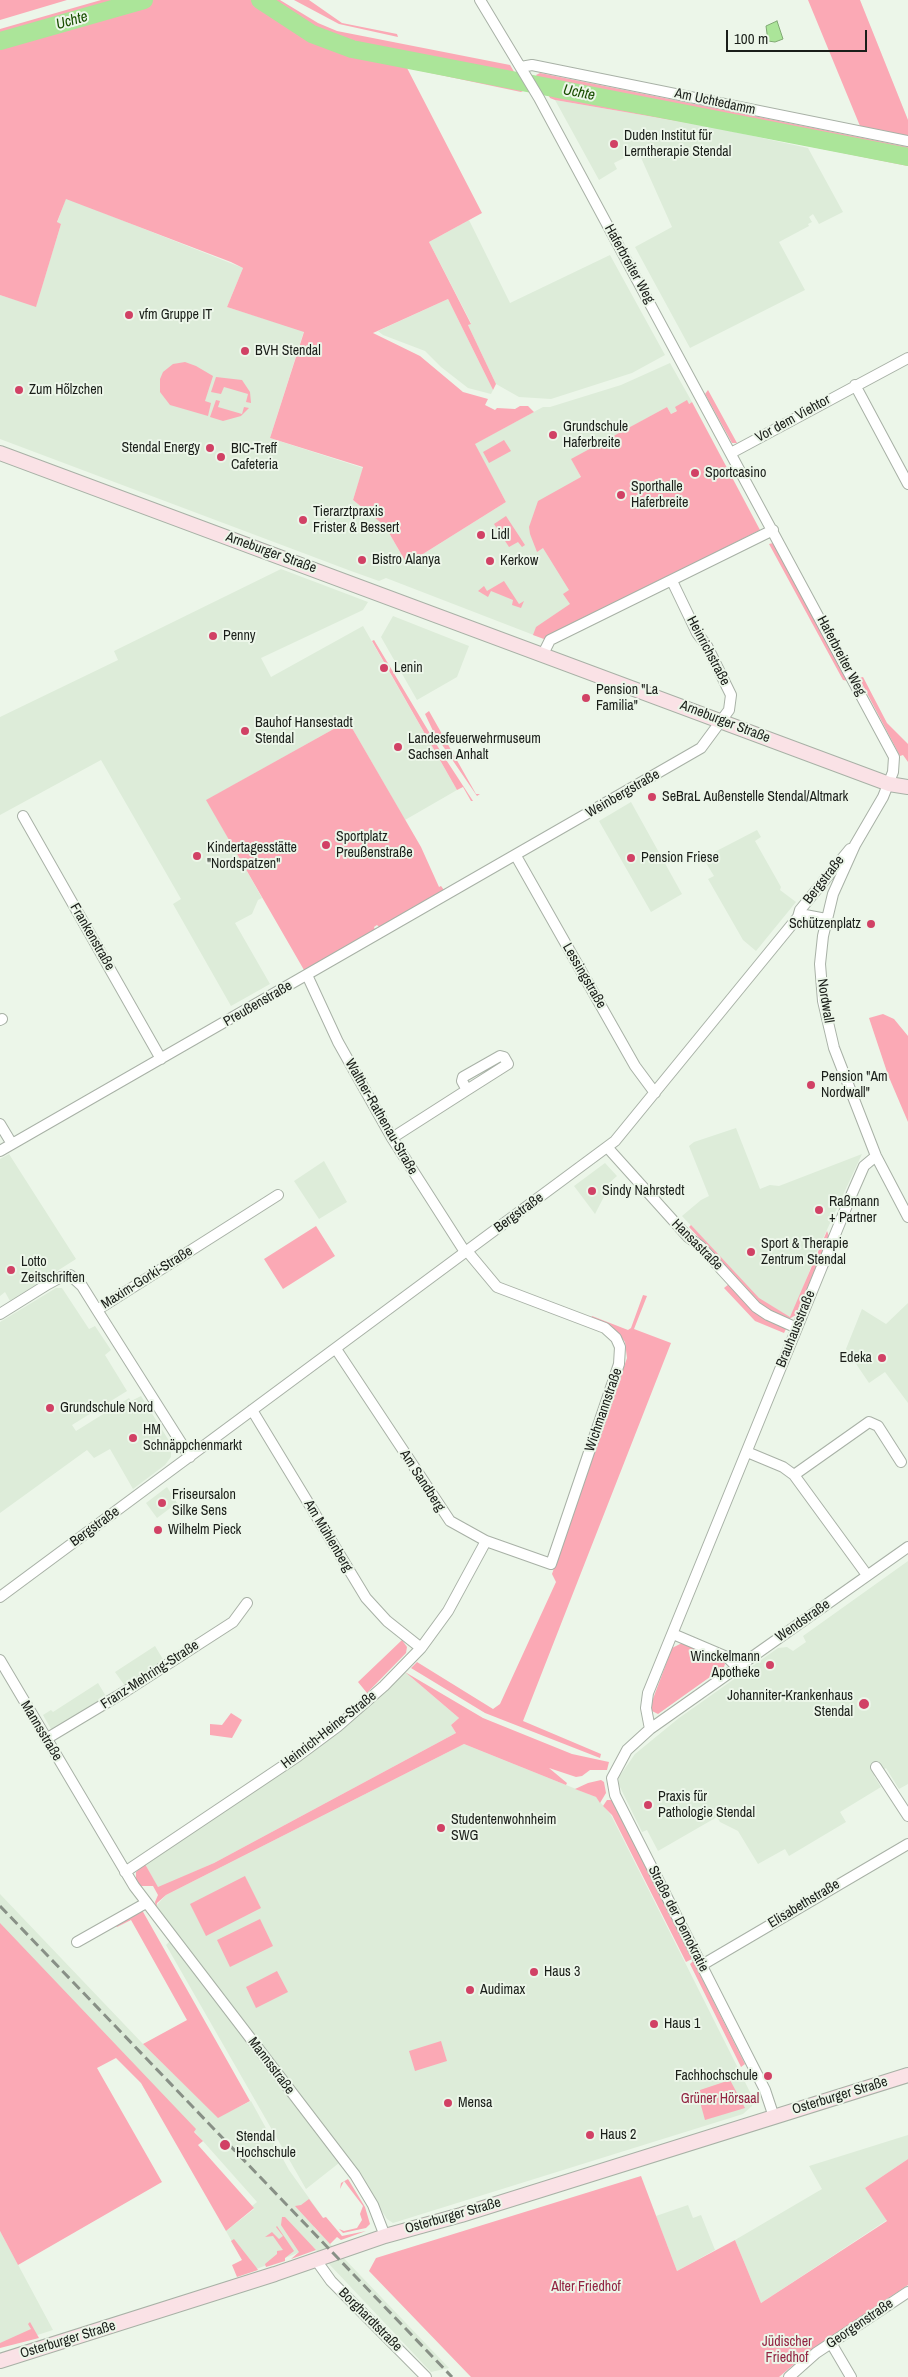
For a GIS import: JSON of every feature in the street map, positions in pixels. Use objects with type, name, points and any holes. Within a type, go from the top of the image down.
[{"type":"main road","name":"Arneburger Straße","points":[[0,453],[889,784],[908,787]]},
{"type":"main road","name":"Osterburger Straße","points":[[0,2361],[316,2260],[385,2236],[462,2215],[908,2075]]},
{"type":"street","name":"Haferbreiter Weg","points":[[480,0],[539,98],[892,750],[895,762],[889,784]]},
{"type":"street","name":"Am Uchtedamm","points":[[522,69],[532,65],[908,141]]},
{"type":"street","name":"Vor dem Viehtor","points":[[731,453],[908,358]]},
{"type":"street","points":[[855,385],[908,484]]},
{"type":"street","points":[[543,654],[550,640],[773,530]]},
{"type":"street","name":"Heinrichstraße","points":[[672,581],[697,633],[707,646],[731,695],[730,707],[721,720]]},
{"type":"street","name":"Weinbergstraße","points":[[516,856],[695,753],[721,720]]},
{"type":"street","name":"Nordwall","points":[[889,784],[855,845],[838,884],[826,919],[820,964],[827,1021],[834,1048],[876,1156],[908,1217]]},
{"type":"street","name":"Frankenstraße","points":[[23,816],[161,1059]]},
{"type":"street","name":"Bergstraße","points":[[0,1598],[608,1148],[622,1135],[798,918],[800,910],[845,852],[855,845]]},
{"type":"street","name":"Preußenstraße","points":[[0,1151],[516,856]]},
{"type":"street","name":"Lessingstraße","points":[[516,856],[635,1066],[655,1093]]},
{"type":"street","name":"Bergstraße","points":[[798,918],[805,916],[826,919]]},
{"type":"street","name":"Walther-Rathenau-Straße","points":[[307,975],[338,1042],[392,1138],[466,1252]]},
{"type":"street","points":[[392,1138],[468,1090]]},
{"type":"street","points":[[0,1124],[12,1144]]},
{"type":"street","name":"Hansastraße","points":[[608,1148],[688,1237],[700,1246],[756,1307],[768,1315],[797,1328]]},
{"type":"street","name":"Brauhausstraße","points":[[650,1729],[646,1708],[648,1693],[864,1166],[876,1156]]},
{"type":"street","name":"Maxim-Gorki-Straße","points":[[0,1314],[48,1284],[61,1277],[70,1276],[82,1286],[97,1310],[278,1195]]},
{"type":"street","name":"Wichmannstraße","points":[[466,1252],[497,1287],[605,1328],[616,1338],[620,1347],[619,1364],[551,1564]]},
{"type":"street","points":[[97,1310],[190,1457]]},
{"type":"street","name":"Am Sandberg","points":[[336,1349],[444,1516],[460,1529],[486,1541],[551,1564]]},
{"type":"street","name":"Am Mühlenberg","points":[[252,1410],[366,1598],[387,1621],[421,1648]]},
{"type":"street","points":[[794,1475],[869,1422],[878,1426],[901,1462]]},
{"type":"street","points":[[747,1452],[783,1467],[794,1475],[867,1575]]},
{"type":"street","name":"Heinrich-Heine-Straße","points":[[125,1872],[226,1806],[323,1738],[384,1686],[421,1648],[448,1611],[486,1541]]},
{"type":"street","name":"Wendstraße","points":[[650,1729],[908,1547]]},
{"type":"street","name":"Franz-Mehring-Straße","points":[[46,1739],[126,1691],[233,1622],[247,1604]]},
{"type":"street","points":[[672,1634],[727,1656],[737,1666]]},
{"type":"street","name":"Mannsstraße","points":[[0,1660],[125,1872],[146,1903],[355,2175],[373,2205],[385,2236]]},
{"type":"street","name":"Straße der Demokratie","points":[[650,1729],[627,1750],[614,1772],[611,1783],[765,2090],[774,2117]]},
{"type":"street","points":[[876,1767],[908,1816]]},
{"type":"street","name":"Elisabethstraße","points":[[702,1965],[905,1846]]},
{"type":"street","points":[[77,1942],[146,1903]]},
{"type":"street","name":"Borghardtstraße","points":[[316,2260],[331,2281],[426,2377]]},
{"type":"street","name":"Georgenstraße","points":[[789,2377],[831,2344],[908,2292]]},
{"type":"street","points":[[831,2344],[851,2377]]},
{"type":"shaded area","points":[[777,21],[783,39],[775,42],[768,41],[766,26]]},
{"type":"shaded area","points":[[555,100],[712,127],[808,148],[843,212],[819,224],[813,214],[809,217],[812,222],[808,224],[809,226],[779,242],[805,290],[690,348],[635,247],[672,227],[638,151],[614,163],[617,169],[599,180]]},
{"type":"shaded area","points":[[66,198],[243,268],[227,307],[304,331],[270,438],[363,468],[353,500],[385,526],[407,564],[506,502],[474,444],[543,407],[550,407],[621,385],[670,363],[692,402],[671,414],[667,407],[572,460],[581,477],[587,616],[544,639],[386,578],[379,581],[351,571],[0,439],[0,295],[36,306],[61,224],[57,223]]},
{"type":"shaded area","points":[[469,220],[510,303],[610,255],[665,355],[632,373],[551,399],[519,397],[496,384],[468,325],[471,323],[429,242]]},
{"type":"shaded area","points":[[448,299],[493,390],[491,394],[468,388],[441,367],[425,351],[383,335],[378,331]]},
{"type":"shaded area","points":[[281,569],[368,602],[363,610],[261,658],[271,677],[363,626],[457,790],[405,820],[348,721],[207,800],[262,898],[258,900],[252,914],[235,923],[270,984],[231,1006],[173,904],[181,899],[101,760],[0,815],[0,717],[118,660],[114,651]]},
{"type":"shaded area","points":[[393,616],[469,646],[457,677],[417,700],[381,637]]},
{"type":"shaded area","points":[[631,802],[682,894],[651,912],[599,821]]},
{"type":"shaded area","points":[[757,830],[761,837],[755,841],[781,887],[780,890],[796,902],[756,951],[743,940],[708,879],[714,876],[703,858]]},
{"type":"shaded area","points":[[736,1128],[760,1189],[770,1185],[779,1186],[862,1154],[819,1247],[791,1318],[759,1299],[682,1216],[701,1200],[709,1196],[689,1146],[694,1142]]},
{"type":"shaded area","points":[[9,1154],[76,1259],[10,1301],[5,1292],[0,1296],[0,1159]]},
{"type":"shaded area","points":[[324,1161],[347,1202],[319,1219],[294,1181]]},
{"type":"shaded area","points":[[605,1163],[617,1176],[607,1185],[609,1187],[595,1214],[574,1186]]},
{"type":"shaded area","name":"Grundschule Nord","points":[[56,1288],[62,1288],[89,1329],[95,1326],[111,1350],[105,1355],[127,1391],[72,1425],[76,1431],[129,1398],[131,1401],[141,1396],[171,1444],[171,1457],[165,1465],[133,1489],[110,1449],[94,1458],[87,1450],[0,1513],[0,1322]]},
{"type":"shaded area","points":[[908,1303],[908,1403],[885,1372],[869,1383],[846,1349],[862,1309],[886,1324]]},
{"type":"shaded area","points":[[167,1487],[177,1503],[157,1518],[146,1503]]},
{"type":"shaded area","name":"Johanniter-Krankenhaus Stendal","points":[[908,1561],[908,1784],[899,1789],[886,1768],[874,1776],[881,1787],[840,1812],[846,1822],[789,1856],[785,1849],[758,1864],[738,1831],[720,1822],[717,1817],[658,1851],[647,1830],[642,1832],[619,1785],[619,1777],[635,1754],[679,1718],[778,1648],[787,1647],[793,1651],[806,1642],[803,1636]]},
{"type":"shaded area","points":[[155,1646],[164,1661],[125,1686],[115,1672]]},
{"type":"shaded area","points":[[405,1672],[459,1718],[451,1725],[456,1733],[214,1863],[158,1888],[145,1864],[304,1758],[358,1716]]},
{"type":"shaded area","points":[[98,1683],[107,1698],[57,1728],[51,1729],[43,1715],[51,1710],[53,1712]]},
{"type":"shaded area","points":[[464,1744],[596,1797],[611,1815],[753,2098],[752,2106],[743,2114],[393,2223],[387,2219],[351,2164],[156,1906],[166,1895]]},
{"type":"shaded area","points":[[0,1894],[143,2044],[218,2117],[251,2101],[289,2170],[324,2219],[314,2227],[449,2368],[431,2372],[313,2247],[249,2272],[226,2231],[254,2209],[252,2206],[257,2202],[194,2131],[156,2109],[141,2083],[0,1940]]},
{"type":"shaded area","points":[[170,1941],[339,2163],[306,2189],[166,1945]]},
{"type":"shaded area","points":[[908,2135],[908,2159],[865,2188],[887,2220],[761,2303],[735,2240],[822,2189],[809,2166]]},
{"type":"shaded area","points":[[688,2205],[693,2218],[701,2215],[715,2250],[677,2271],[656,2216]]},
{"type":"shaded area","points":[[0,2231],[53,2330],[0,2347]]},
{"type":"green space","points":[[0,0],[67,0],[0,20]]},
{"type":"green space","points":[[101,0],[280,0],[318,23],[337,31],[510,65],[525,90],[521,92],[407,68],[482,213],[429,242],[471,324],[468,325],[496,384],[493,390],[448,299],[373,333],[420,356],[463,392],[488,399],[485,405],[495,410],[497,408],[515,409],[520,406],[528,406],[534,412],[475,444],[506,502],[407,564],[385,526],[353,500],[363,467],[270,438],[304,332],[227,307],[243,268],[231,262],[66,199],[57,222],[61,224],[36,307],[0,295],[0,29]]},
{"type":"green space","points":[[294,0],[309,0],[342,23],[397,34],[398,37],[339,24]]},
{"type":"green space","points":[[808,0],[860,0],[908,120],[908,136],[860,126]]},
{"type":"green space","points":[[540,73],[908,147],[908,166],[712,127],[555,100],[550,98],[536,75]]},
{"type":"green space","points":[[185,362],[213,376],[205,401],[211,403],[208,416],[170,405],[160,392],[160,379],[163,372],[173,364]]},
{"type":"green space","points":[[216,377],[242,380],[250,392],[251,403],[246,402],[248,394],[224,387],[221,394],[211,392]]},
{"type":"green space","points":[[708,390],[737,443],[732,443],[705,394]]},
{"type":"green space","points":[[216,400],[220,401],[218,407],[242,414],[244,407],[249,408],[241,416],[223,421],[210,417]]},
{"type":"green space","points":[[687,400],[689,404],[692,402],[760,530],[544,639],[533,635],[536,627],[570,604],[563,594],[569,590],[543,548],[537,552],[530,534],[529,527],[538,501],[581,477],[571,459],[667,407],[671,414],[677,411],[675,407]]},
{"type":"green space","points":[[504,440],[511,451],[489,463],[483,452]]},
{"type":"green space","points":[[506,516],[525,545],[522,547],[518,542],[509,547],[494,524]]},
{"type":"green space","points":[[773,543],[848,681],[843,680],[769,544]]},
{"type":"green space","points":[[504,581],[519,604],[524,601],[521,608],[512,605],[513,600],[491,591],[488,597],[478,591],[484,586],[487,591]]},
{"type":"green space","points":[[374,640],[441,752],[473,801],[471,801],[463,787],[457,790],[372,641]]},
{"type":"green space","points":[[863,677],[887,723],[908,744],[908,762],[903,755],[900,756],[859,678]]},
{"type":"green space","points":[[429,711],[476,794],[480,794],[477,796],[434,733],[425,714]]},
{"type":"green space","name":"Sportplatz Preußenstraße","points":[[348,721],[421,847],[439,887],[441,886],[444,890],[379,927],[377,925],[374,927],[375,930],[304,970],[206,800]]},
{"type":"green space","points":[[883,1014],[894,1019],[908,1036],[908,1122],[888,1075],[869,1018]]},
{"type":"green space","points":[[691,1225],[759,1298],[790,1317],[827,1231],[829,1236],[796,1315],[789,1319],[771,1312],[759,1303],[689,1227]]},
{"type":"green space","points":[[316,1226],[335,1256],[283,1289],[264,1259]]},
{"type":"green space","points":[[729,1284],[772,1322],[786,1329],[784,1333],[755,1321],[724,1288]]},
{"type":"green space","points":[[643,1295],[647,1296],[634,1329],[671,1343],[523,1721],[601,1754],[600,1758],[485,1713],[411,1668],[417,1662],[493,1709],[500,1704],[556,1582],[552,1574],[627,1358],[625,1342],[619,1334],[608,1324],[591,1318],[592,1316],[628,1330],[631,1328]]},
{"type":"green space","points":[[402,1640],[407,1647],[406,1653],[367,1693],[358,1682]]},
{"type":"green space","points":[[682,1643],[722,1658],[725,1664],[724,1667],[658,1714],[652,1711],[651,1704],[672,1648]]},
{"type":"green space","points":[[405,1672],[483,1718],[572,1754],[609,1762],[607,1770],[590,1770],[582,1776],[576,1777],[549,1768],[567,1783],[566,1785],[464,1744],[166,1895],[157,1903],[156,1909],[155,1902],[158,1895],[153,1886],[140,1886],[136,1880],[136,1872],[145,1864],[158,1887],[214,1863],[456,1733],[451,1725],[459,1718]]},
{"type":"green space","points":[[231,1713],[242,1720],[232,1738],[210,1735],[210,1724],[222,1725]]},
{"type":"green space","points":[[601,1780],[604,1782],[606,1793],[600,1803],[596,1797],[575,1789],[588,1783]]},
{"type":"green space","points":[[607,1800],[612,1800],[692,1959],[686,1962],[612,1815],[603,1806]]},
{"type":"green space","points":[[245,1876],[261,1908],[206,1936],[190,1904]]},
{"type":"green space","points":[[142,1910],[250,2101],[218,2118],[143,2044],[187,2020],[131,1920],[116,1926]]},
{"type":"green space","points":[[260,1919],[273,1946],[230,1967],[217,1940]]},
{"type":"green space","points":[[0,1923],[196,2129],[194,2132],[203,2141],[198,2145],[254,2208],[226,2231],[141,2083],[116,2058],[97,2068],[162,2182],[18,2265],[0,2231]]},
{"type":"green space","points":[[693,1961],[745,2064],[741,2067],[690,1964]]},
{"type":"green space","points":[[277,1971],[288,1992],[256,2008],[246,1987]]},
{"type":"green space","points":[[441,2041],[447,2061],[415,2071],[409,2051]]},
{"type":"green space","name":"Grüner Hörsaal","points":[[730,2080],[745,2108],[705,2120],[697,2091]]},
{"type":"green space","name":"Alter Friedhof","points":[[908,2159],[908,2285],[811,2350],[779,2377],[471,2377],[369,2271],[376,2258],[641,2176],[677,2271],[735,2240],[761,2303],[887,2221],[865,2188]]},
{"type":"green space","points":[[348,2179],[365,2207],[370,2224],[366,2228],[343,2233],[339,2229],[344,2231],[357,2228],[362,2220],[360,2214],[363,2206],[344,2181]]},
{"type":"green space","points":[[309,2199],[323,2218],[326,2217],[342,2236],[366,2231],[341,2240],[337,2237],[330,2244],[295,2206],[301,2205]]},
{"type":"green space","points":[[282,2217],[285,2217],[316,2250],[291,2259],[299,2252],[281,2225]]},
{"type":"green space","points":[[277,2226],[294,2251],[285,2258],[285,2261],[266,2267],[265,2264],[277,2254],[277,2251],[283,2250],[273,2236],[265,2237],[272,2232],[279,2239],[283,2236]]},
{"type":"green space","points":[[234,2239],[258,2270],[237,2277],[232,2265],[242,2260],[231,2241]]},
{"type":"green space","points":[[30,2322],[39,2338],[0,2348],[0,2343],[31,2329],[28,2324]]},
{"type":"waterway","name":"Uchte","points":[[0,41],[144,0]]},
{"type":"waterway","name":"Uchte","points":[[260,0],[312,34],[352,49],[908,157]]},
{"type":"railway","points":[[0,1906],[452,2377]]},
{"type":"place","name":"Duden Institut für Lerntherapie Stendal","points":[[614,144]]},
{"type":"place","name":"vfm Gruppe IT","points":[[129,315]]},
{"type":"place","name":"BVH Stendal","points":[[245,351]]},
{"type":"place","name":"Zum Hõlzchen","points":[[19,390]]},
{"type":"place","name":"Grundschule Haferbreite","points":[[553,435]]},
{"type":"place","name":"Stendal Energy","points":[[210,448]]},
{"type":"place","name":"BIC-Treff Cafeteria","points":[[221,457]]},
{"type":"place","name":"Sportcasino","points":[[695,473]]},
{"type":"place","name":"Sporthalle Haferbreite","points":[[621,495]]},
{"type":"place","name":"Tierarztpraxis Frister & Bessert","points":[[303,520]]},
{"type":"place","name":"Lidl","points":[[481,535]]},
{"type":"place","name":"Bistro Alanya","points":[[362,560]]},
{"type":"place","name":"Kerkow","points":[[490,561]]},
{"type":"place","name":"Penny","points":[[213,636]]},
{"type":"place","name":"Lenin","points":[[384,668]]},
{"type":"place","name":"Pension \"La Familia\"","points":[[586,698]]},
{"type":"place","name":"Bauhof Hansestadt Stendal","points":[[245,731]]},
{"type":"place","name":"Landesfeuerwehrmuseum Sachsen Anhalt","points":[[398,747]]},
{"type":"place","name":"SeBraL Außenstelle Stendal/Altmark","points":[[652,797]]},
{"type":"place","name":"Sportplatz Preußenstraße","points":[[326,845]]},
{"type":"place","name":"Kindertagesstätte \"Nordspatzen\"","points":[[197,856]]},
{"type":"place","name":"Pension Friese","points":[[631,858]]},
{"type":"place","name":"Schützenplatz","points":[[871,924]]},
{"type":"place","name":"Pension \"Am Nordwall\"","points":[[811,1085]]},
{"type":"place","name":"Sindy Nahrstedt","points":[[592,1191]]},
{"type":"place","name":"Raßmann + Partner","points":[[819,1210]]},
{"type":"place","name":"Sport & Therapie Zentrum Stendal","points":[[751,1252]]},
{"type":"place","name":"Lotto Zeitschriften","points":[[11,1270]]},
{"type":"place","name":"Edeka","points":[[882,1358]]},
{"type":"place","name":"Grundschule Nord","points":[[50,1408]]},
{"type":"place","name":"HM Schnäppchenmarkt","points":[[133,1438]]},
{"type":"place","name":"Friseursalon Silke Sens","points":[[162,1503]]},
{"type":"place","name":"Wilhelm Pieck","points":[[158,1530]]},
{"type":"place","name":"Winckelmann Apotheke","points":[[770,1665]]},
{"type":"place","name":"Johanniter-Krankenhaus Stendal","points":[[864,1704]]},
{"type":"place","name":"Praxis für Pathologie Stendal","points":[[648,1805]]},
{"type":"place","name":"Studentenwohnheim SWG","points":[[441,1828]]},
{"type":"place","name":"Haus 3","points":[[534,1972]]},
{"type":"place","name":"Audimax","points":[[470,1990]]},
{"type":"place","name":"Haus 1","points":[[654,2024]]},
{"type":"place","name":"Fachhochschule","points":[[768,2076]]},
{"type":"place","name":"Mensa","points":[[448,2103]]},
{"type":"place","name":"Haus 2","points":[[590,2135]]},
{"type":"place","name":"Stendal Hochschule","points":[[225,2145]]},
{"type":"park label","name":"Jüdischer Friedhof","points":[[787,2350]]}]
